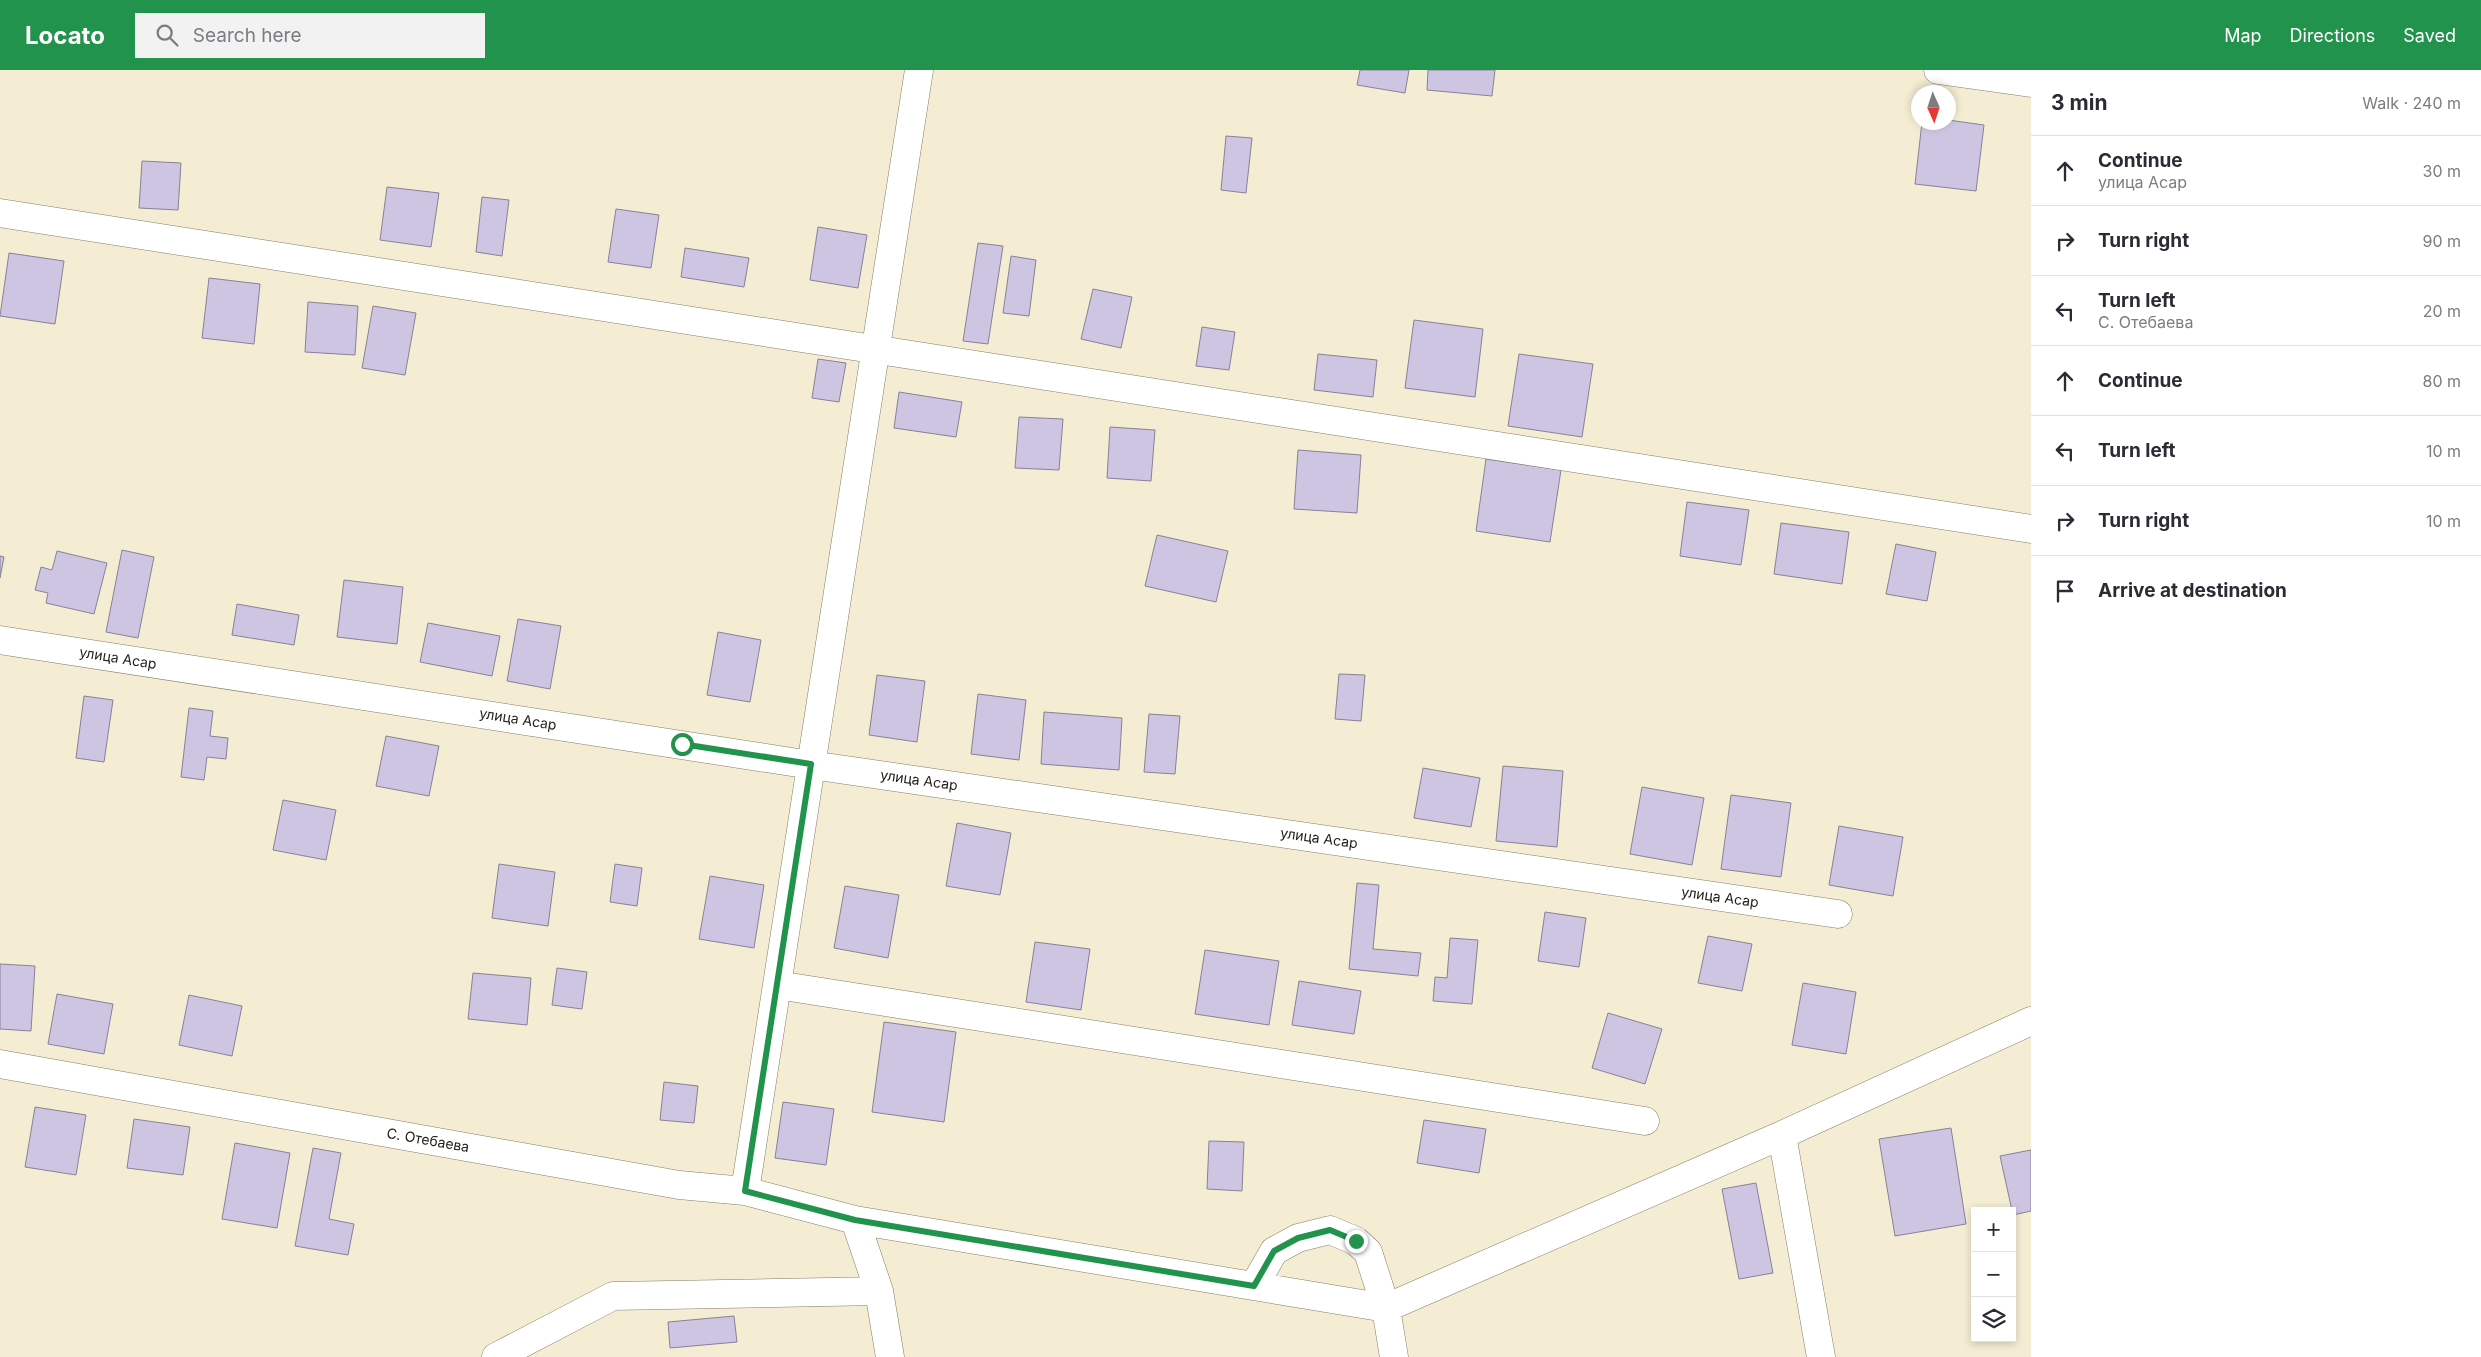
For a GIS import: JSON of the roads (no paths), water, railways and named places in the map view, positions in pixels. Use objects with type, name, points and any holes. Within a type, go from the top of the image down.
[{"type":"street","points":[[745,1191],[919,70]]},
{"type":"street","points":[[1938,70],[2031,84]]},
{"type":"street","points":[[0,213],[876,349],[1101,386],[2031,529]]},
{"type":"street","name":"улица Асар","points":[[0,640],[811,764],[1838,914]]},
{"type":"street","points":[[777,985],[1645,1121]]},
{"type":"street","points":[[1386,1308],[1782,1135],[2031,1021]]},
{"type":"street","name":"С. Отебаева","points":[[0,1064],[679,1185],[745,1191],[855,1220],[1386,1308]]},
{"type":"street","points":[[1782,1135],[1822,1357]]},
{"type":"street","points":[[855,1220],[880,1292],[890,1357]]},
{"type":"street","points":[[1254,1286],[1274,1251],[1298,1238],[1330,1230],[1356,1241],[1368,1252],[1386,1308],[1394,1357]]},
{"type":"street","points":[[496,1357],[613,1296],[880,1292]]}]
